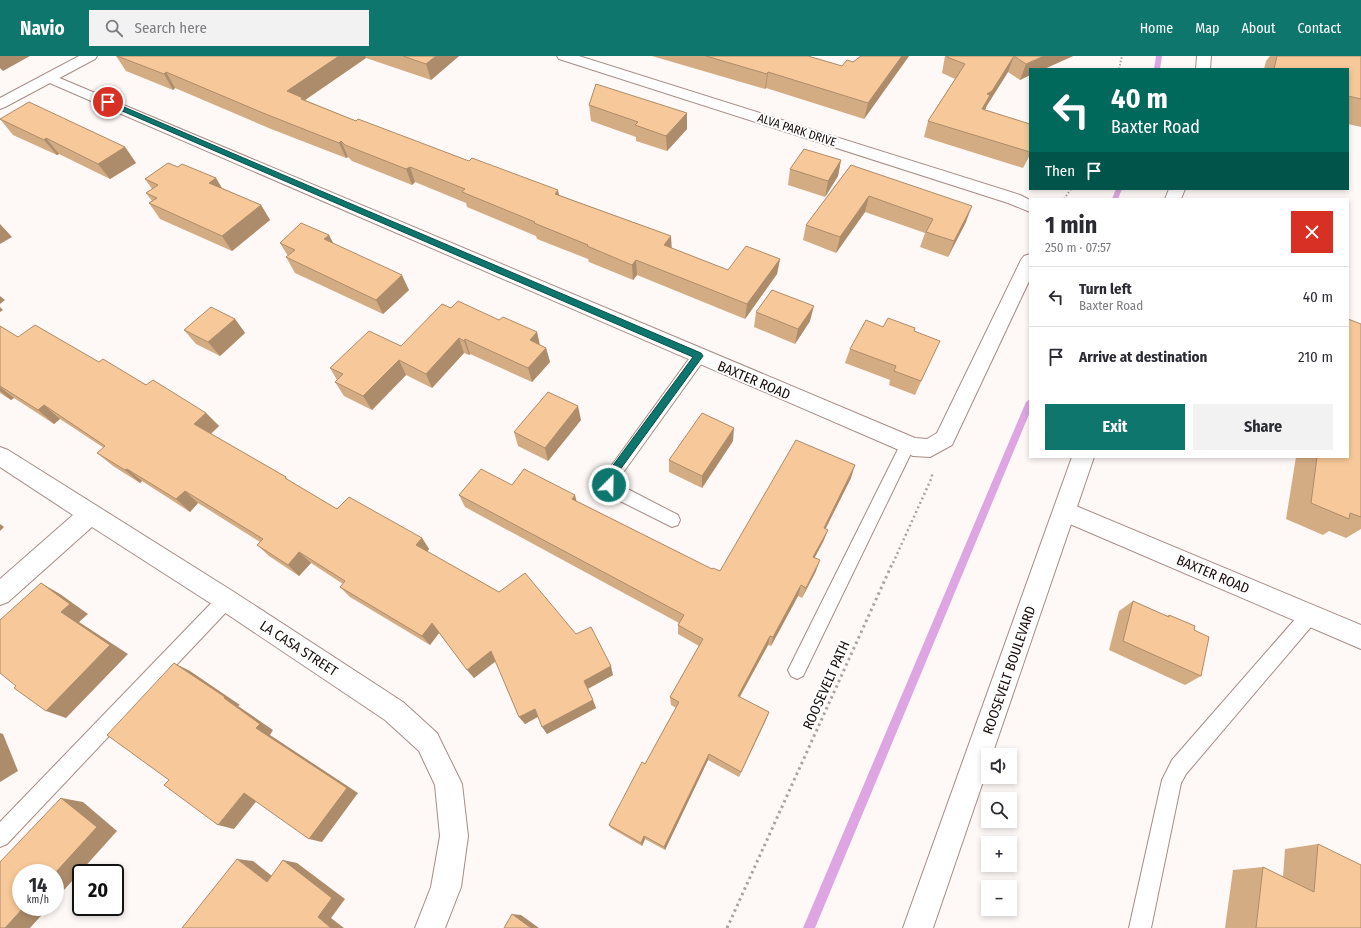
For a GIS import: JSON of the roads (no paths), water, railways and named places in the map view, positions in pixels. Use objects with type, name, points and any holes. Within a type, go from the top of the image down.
[{"type":"street","points":[[0,104],[90,56]]},
{"type":"street","name":"ALVA PARK DRIVE","points":[[564,56],[1014,199],[1029,206]]},
{"type":"street","points":[[1203,68],[1204,56]]},
{"type":"street","name":"BAXTER ROAD","points":[[50,78],[913,447],[930,448],[945,439],[1029,262]]},
{"type":"street","name":"LA CASA STREET","points":[[0,456],[226,600],[394,710],[428,742],[448,784],[454,836],[446,887],[430,928]]},
{"type":"street","name":"ROOSEVELT BOULEVARD","points":[[918,928],[1083,458]]},
{"type":"street","name":"BAXTER ROAD","points":[[1064,512],[1361,637]]},
{"type":"street","points":[[0,594],[90,514]]},
{"type":"lane","points":[[672,520],[612,489],[609,485],[609,480],[698,356]]},
{"type":"lane","points":[[797,670],[907,445]]},
{"type":"lane","points":[[0,837],[226,600]]},
{"type":"lane","points":[[1140,928],[1172,780],[1179,766],[1310,615]]},
{"type":"waterway","points":[[1157,68],[1159,56]]},
{"type":"waterway","points":[[1115,198],[1119,190]]},
{"type":"waterway","points":[[809,928],[1029,404]]}]
